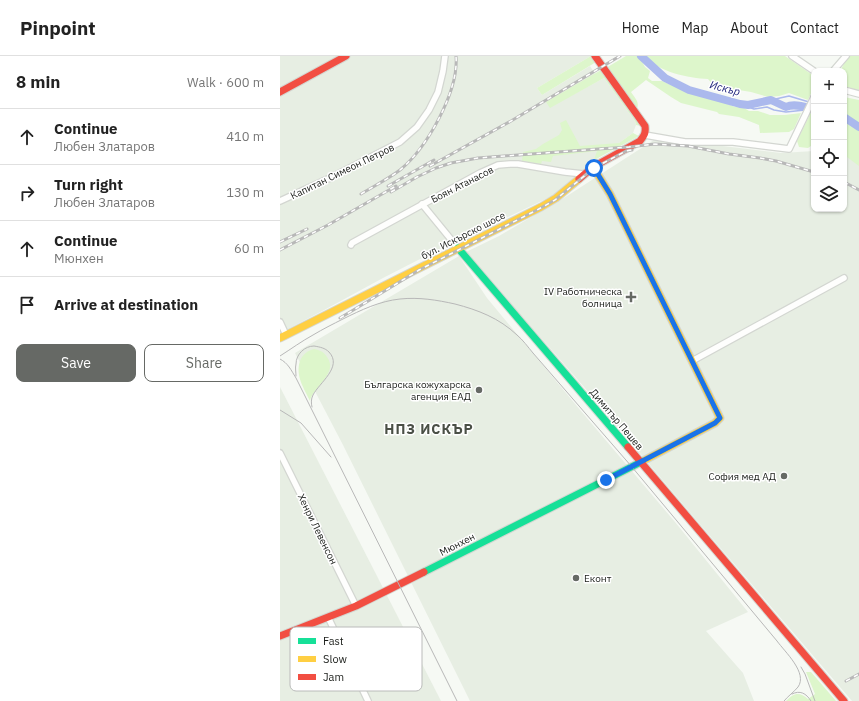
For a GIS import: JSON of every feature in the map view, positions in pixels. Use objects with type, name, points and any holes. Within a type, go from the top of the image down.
[{"type":"street","points":[[280,92],[346,56]]},
{"type":"street","name":"Капитан Симеон Петров","points":[[280,201],[330,178],[400,142],[417,127],[429,110],[438,92],[445,56]]},
{"type":"street","points":[[595,56],[645,126],[645,135],[685,142],[733,142],[789,149],[811,103]]},
{"type":"street","points":[[792,56],[811,70]]},
{"type":"street","points":[[836,68],[846,56]]},
{"type":"street","points":[[847,91],[859,94]]},
{"type":"street","name":"бул. Искърско шосе","points":[[283,337],[556,198],[593,167],[640,142],[645,135]]},
{"type":"street","name":"Боян Атанасов","points":[[351,245],[352,243],[422,204],[492,167],[504,164],[518,164],[584,174]]},
{"type":"street","points":[[593,167],[610,194],[692,361],[844,278]]},
{"type":"street","name":"Димитър Пешев","points":[[422,204],[844,701]]},
{"type":"street","points":[[280,322],[283,337]]},
{"type":"street","name":"Мюнхен","points":[[303,627],[356,606],[715,423],[720,418],[692,361]]},
{"type":"street","name":"Хенри Левенсон","points":[[280,453],[356,606]]},
{"type":"street","points":[[328,617],[333,627]]},
{"type":"street","name":"Мюнхен","points":[[280,636],[290,632]]},
{"type":"street","points":[[363,691],[368,701]]},
{"type":"shaded area","points":[[280,56],[591,56],[537,88],[542,95],[590,66],[595,74],[547,102],[550,107],[604,78],[635,121],[636,125],[633,133],[590,164],[552,196],[461,238],[284,331],[280,323]]},
{"type":"shaded area","points":[[657,138],[781,153],[811,151],[811,212],[847,212],[847,150],[859,149],[859,701],[852,701],[584,387],[466,252],[499,236],[567,196]]},
{"type":"shaded area","points":[[459,256],[487,298],[675,522],[748,612],[706,631],[743,673],[754,701],[470,701],[343,445],[295,353]]},
{"type":"shaded area","points":[[280,387],[403,627],[290,627],[290,691],[422,691],[422,664],[441,701],[280,701]]},
{"type":"green space","points":[[591,56],[596,62],[542,95],[537,88]]},
{"type":"green space","points":[[626,56],[639,56],[645,67],[650,71],[648,78],[652,81],[662,81],[685,91],[735,107],[741,106],[749,111],[758,111],[770,115],[801,113],[794,129],[789,132],[760,133],[759,125],[739,117],[719,114],[717,112],[681,103],[646,80],[631,92],[637,102],[637,108],[634,107],[606,68]]},
{"type":"green space","points":[[646,56],[785,56],[811,74],[811,94],[808,100],[789,93],[768,97],[751,92],[714,86],[708,79],[683,76],[665,70],[651,62]]},
{"type":"green space","points":[[850,56],[859,56],[859,90],[847,88],[847,68],[842,68]]},
{"type":"green space","points":[[601,70],[641,126],[636,125],[635,121],[604,78],[550,108],[546,102]]},
{"type":"green space","points":[[847,98],[859,100],[859,166],[847,157]]},
{"type":"green space","points":[[811,112],[811,146],[808,148],[799,147],[797,141]]},
{"type":"green space","points":[[566,120],[580,146],[619,143],[633,133],[639,136],[594,160],[597,151],[553,156],[551,162],[542,161],[541,164],[522,161],[523,152],[536,149],[559,135],[562,130],[560,123]]},
{"type":"green space","points":[[314,349],[326,355],[330,363],[330,369],[310,401],[299,377],[299,366],[304,355]]},
{"type":"green space","points":[[806,672],[811,672],[836,701],[786,701],[797,694],[808,699],[815,694]]},
{"type":"waterway","name":"Искър","points":[[641,56],[665,78],[689,90],[740,104],[748,105],[771,100],[786,107],[796,105],[811,108]]},
{"type":"waterway","points":[[771,100],[789,96],[809,102]]},
{"type":"waterway","points":[[743,104],[754,109],[767,107],[786,112],[805,110]]},
{"type":"waterway","name":"Искър","points":[[847,119],[859,127]]},
{"type":"tram line","points":[[280,356],[309,337],[357,312],[371,306],[393,300],[407,298],[435,300],[472,309],[496,319],[523,341],[632,467],[790,657],[798,669],[800,681],[798,687],[784,701]]},
{"type":"tram line","points":[[296,376],[296,360],[299,354],[307,347],[320,347],[329,352],[333,358],[332,369],[312,396],[312,407]]},
{"type":"tram line","points":[[280,359],[287,365],[296,378],[420,627]]},
{"type":"tram line","points":[[280,410],[301,423],[331,457]]},
{"type":"tram line","points":[[422,631],[457,701]]},
{"type":"tram line","points":[[801,667],[815,701]]},
{"type":"tram line","points":[[792,694],[798,692],[803,693],[811,701]]},
{"type":"railway","points":[[361,194],[400,170],[421,148],[447,102],[456,70],[456,56]]},
{"type":"railway","points":[[430,166],[511,121],[620,56]]},
{"type":"railway","points":[[391,192],[436,168],[451,163],[478,158],[655,144],[688,146],[760,158],[811,171]]},
{"type":"railway","points":[[340,318],[419,270],[555,200],[594,168],[626,151],[632,150]]},
{"type":"railway","points":[[388,186],[434,160]]},
{"type":"railway","points":[[847,184],[859,190]]},
{"type":"railway","points":[[280,250],[328,225],[396,186]]},
{"type":"railway","points":[[280,242],[307,229]]},
{"type":"railway","points":[[846,681],[859,674]]},
{"type":"traffic: fast","points":[[458,248],[628,447]]},
{"type":"traffic: fast","points":[[424,572],[643,461]]},
{"type":"traffic: slow","points":[[593,167],[610,194],[720,418],[715,423],[643,461]]},
{"type":"traffic: slow","points":[[280,338],[541,207],[556,198],[579,179]]},
{"type":"traffic: jam","points":[[280,92],[346,56]]},
{"type":"traffic: jam","points":[[579,179],[593,167],[640,141],[644,136],[645,131],[645,126],[595,56]]},
{"type":"traffic: jam","points":[[628,447],[844,701]]},
{"type":"traffic: jam","points":[[303,627],[356,606],[424,572]]},
{"type":"traffic: jam","points":[[280,636],[290,632]]},
{"type":"place","name":"IV Работническа болница","points":[[631,297]]},
{"type":"place","name":"Българска кожухарска агенция ЕАД","points":[[479,390]]},
{"type":"place","name":"София мед АД","points":[[784,476]]},
{"type":"place","name":"Еконт","points":[[576,578]]},
{"type":"district","name":"НПЗ ИСКЪР","points":[[429,429]]},
{"type":"route","points":[[594,168],[610,194],[720,418],[715,423],[606,480]]}]
